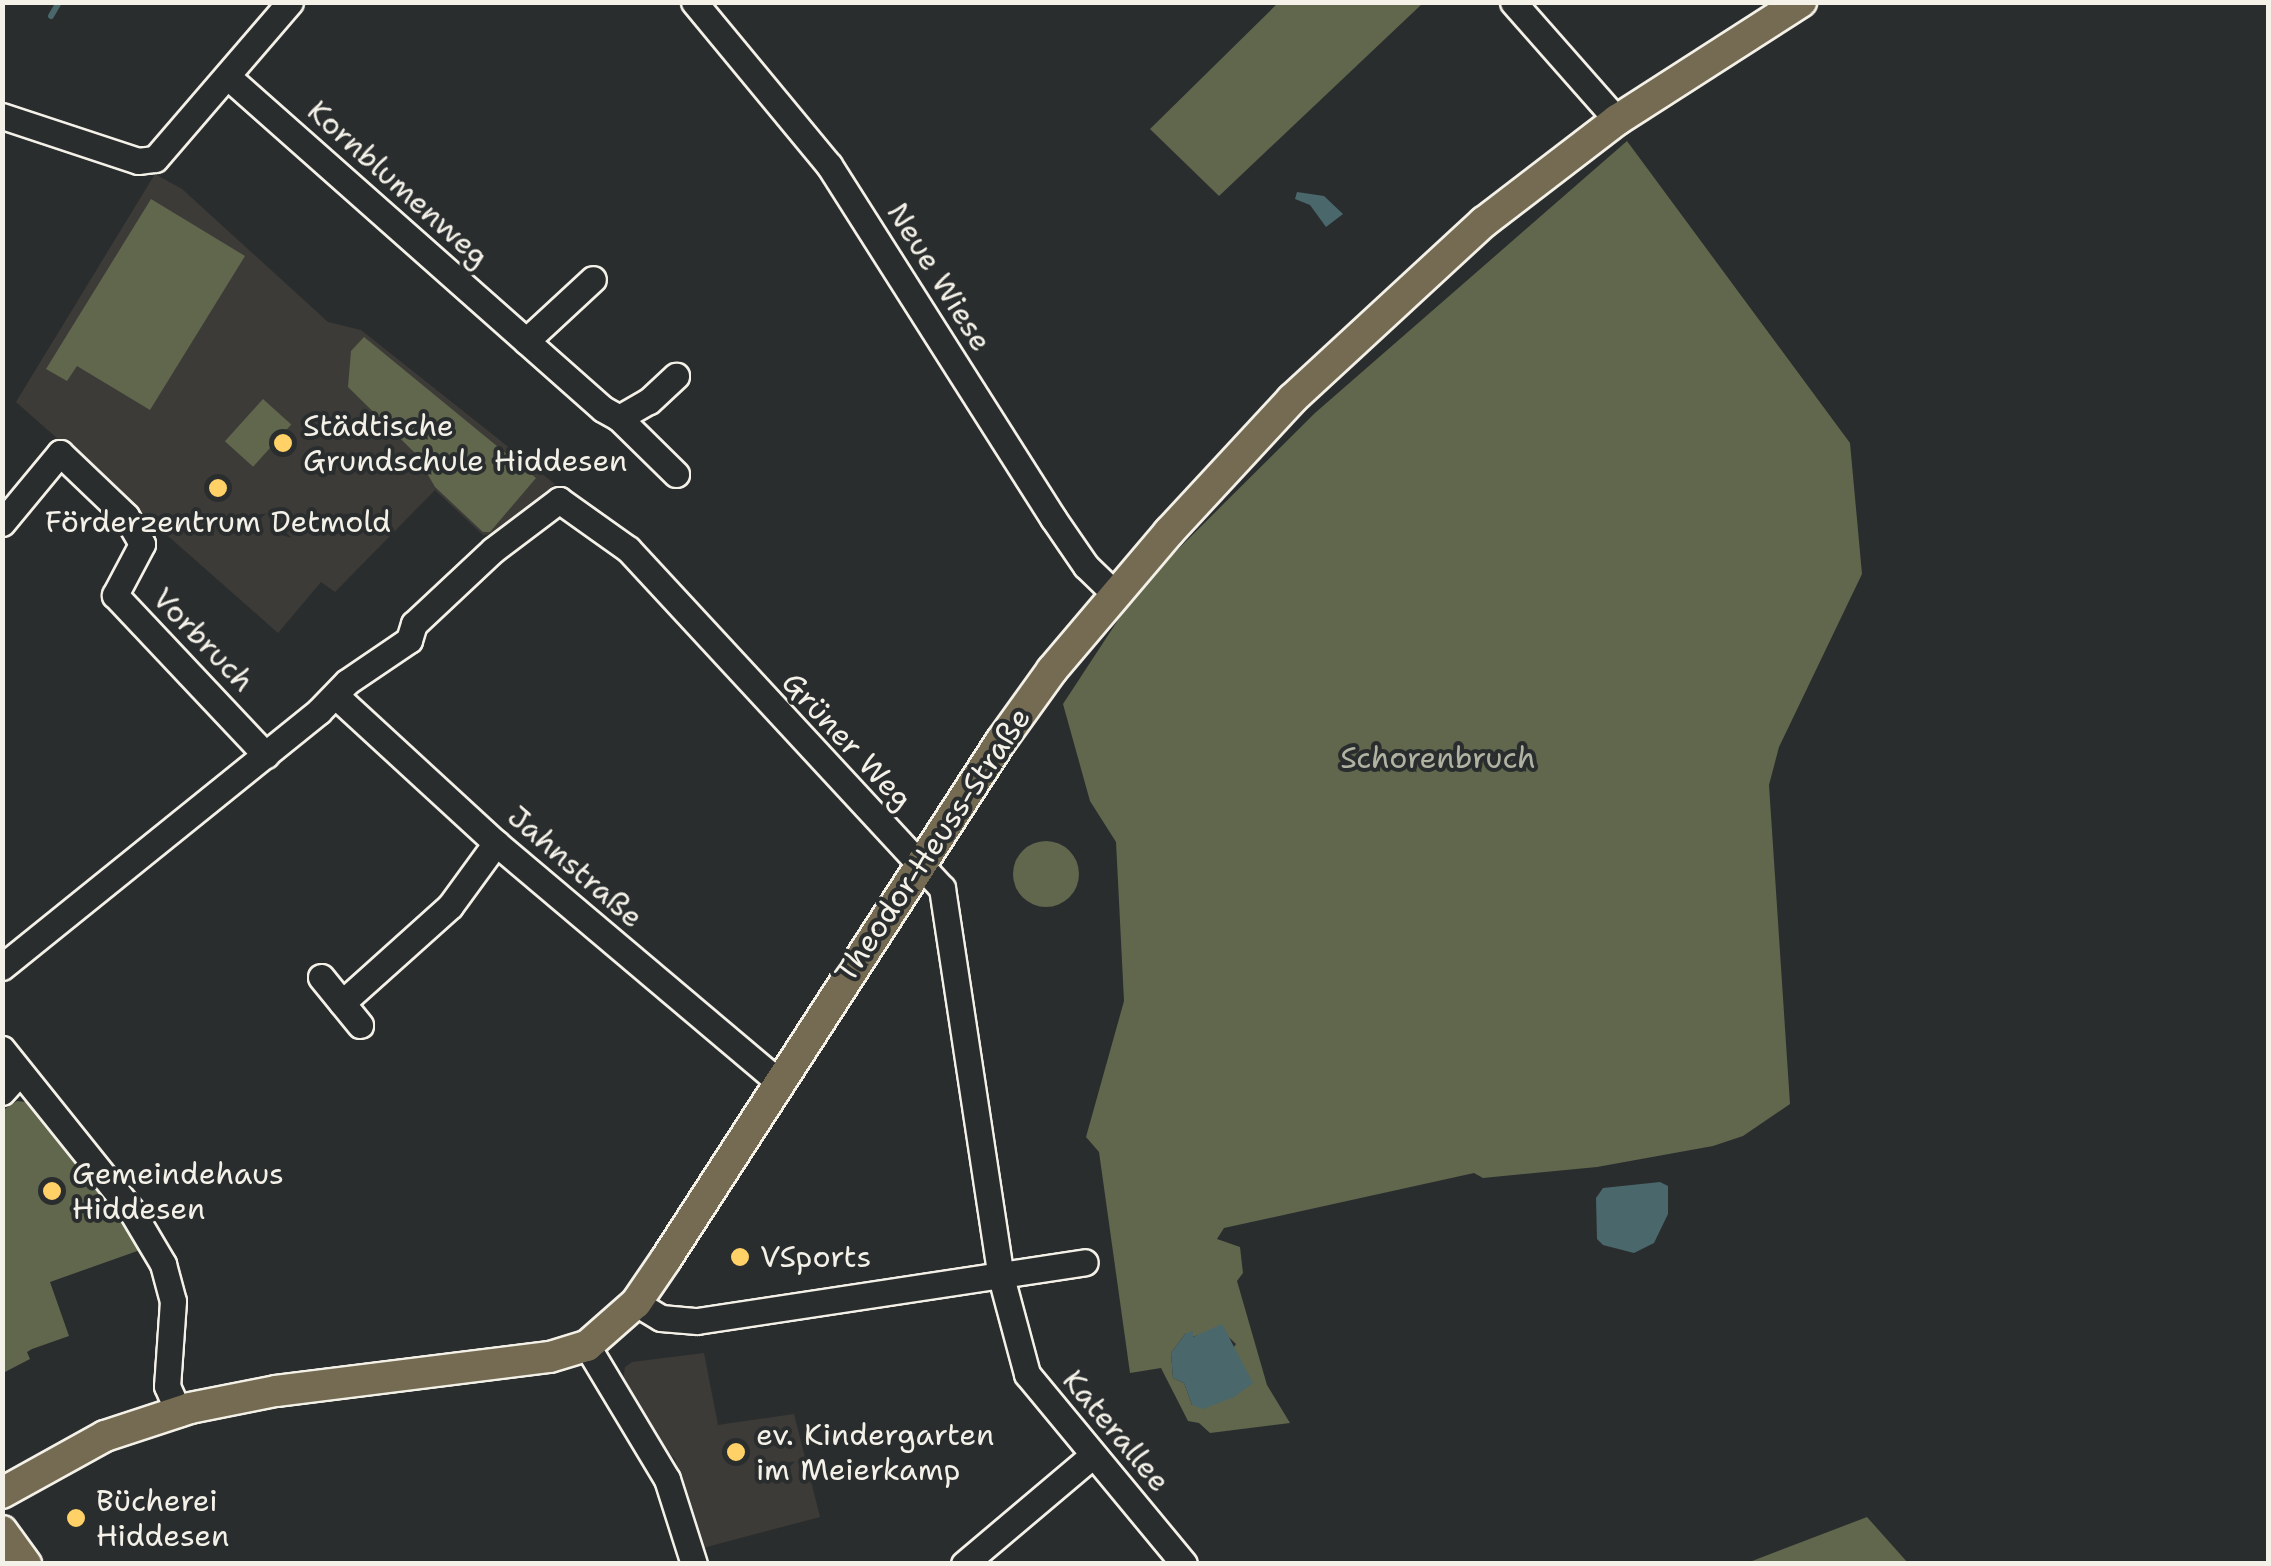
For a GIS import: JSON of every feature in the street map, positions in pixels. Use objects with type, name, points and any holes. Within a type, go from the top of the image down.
[{"type":"main road","name":"Theodor-Heuss-Straße","points":[[2,1493],[105,1436],[179,1412],[276,1391],[434,1374],[550,1357],[587,1346],[636,1303],[918,864],[1052,670],[1260,432],[1411,284],[1543,174],[1617,120],[1801,2]]},
{"type":"main road","points":[[2,1532],[26,1564]]},
{"type":"street","points":[[2,116],[138,161],[154,159],[290,2]]},
{"type":"street","name":"Neue Wiese","points":[[694,2],[829,165],[1053,518],[1086,566],[1116,594]]},
{"type":"street","points":[[1513,2],[1617,120]]},
{"type":"street","name":"Kornblumenweg","points":[[227,76],[602,409],[619,418],[676,474]]},
{"type":"street","points":[[526,342],[593,279]]},
{"type":"street","points":[[619,418],[649,401],[676,376]]},
{"type":"street","name":"Vorbruch","points":[[2,523],[60,453],[126,516],[142,544],[115,595],[266,754]]},
{"type":"street","name":"Grüner Weg","points":[[336,696],[382,654],[409,640],[414,624],[504,540],[559,500],[628,549],[942,888],[1000,1273]]},
{"type":"street","points":[[2,967],[336,696]]},
{"type":"street","name":"Jahnstraße","points":[[336,696],[496,843],[778,1081]]},
{"type":"street","points":[[342,1003],[450,906],[496,843]]},
{"type":"street","points":[[321,977],[360,1025]]},
{"type":"street","points":[[2,1049],[11,1082],[131,1210],[163,1264],[172,1301],[167,1386],[179,1412]]},
{"type":"street","points":[[636,1303],[661,1318],[679,1322],[1084,1262]]},
{"type":"street","name":"Katerallee","points":[[1000,1273],[1027,1374],[1184,1564]]},
{"type":"street","points":[[587,1346],[667,1478],[694,1564]]},
{"type":"street","points":[[964,1564],[1092,1456]]},
{"type":"shaded area","name":"Städtische Grundschule Hiddesen","points":[[155,174],[182,189],[328,322],[361,330],[555,484],[494,534],[483,535],[435,490],[335,592],[321,582],[278,633],[16,402]]},
{"type":"shaded area","name":"ev. Kindergarten im Meierkamp","points":[[704,1353],[718,1425],[794,1414],[820,1517],[699,1549],[675,1459],[659,1443],[623,1381],[625,1367],[632,1362]]},
{"type":"green space","points":[[1279,2],[1423,3],[1219,196],[1150,129]]},
{"type":"green space","name":"Schorenbruch","points":[[1627,141],[1850,443],[1862,574],[1779,747],[1769,785],[1790,1104],[1743,1136],[1713,1146],[1597,1167],[1483,1178],[1474,1173],[1224,1228],[1217,1239],[1240,1247],[1243,1273],[1237,1281],[1267,1385],[1290,1423],[1210,1433],[1199,1423],[1188,1421],[1161,1368],[1130,1373],[1099,1152],[1086,1137],[1124,1001],[1116,842],[1090,801],[1063,704],[1139,588],[1315,413]],"holes":[[[1220,1329],[1236,1344],[1192,1405],[1184,1383],[1173,1378],[1171,1353],[1185,1334],[1192,1337]]]},
{"type":"green space","points":[[151,199],[245,256],[150,410],[77,366],[67,381],[46,369]]},
{"type":"green space","points":[[364,337],[536,478],[490,532],[483,532],[435,487],[416,454],[348,387],[351,351]]},
{"type":"green space","points":[[263,399],[291,424],[253,467],[225,441]]},
{"type":"green space","points":[[1046,841],[1059,843],[1069,851],[1077,861],[1077,887],[1069,897],[1059,905],[1046,907],[1033,905],[1023,897],[1015,887],[1013,874],[1015,861],[1023,851],[1033,843]]},
{"type":"green space","points":[[17,1101],[26,1102],[143,1249],[50,1282],[69,1336],[32,1349],[27,1352],[30,1359],[3,1373],[3,1110]]},
{"type":"green space","points":[[1867,1517],[1908,1563],[1747,1563]]},
{"type":"water","points":[[1297,192],[1324,196],[1343,214],[1326,227],[1310,205],[1295,199]]},
{"type":"water","points":[[1660,1182],[1668,1186],[1668,1214],[1654,1243],[1634,1253],[1603,1245],[1597,1239],[1596,1198],[1603,1188]]},
{"type":"water","points":[[1222,1324],[1253,1383],[1234,1397],[1203,1409],[1192,1405],[1184,1383],[1173,1378],[1171,1353],[1185,1334],[1193,1331],[1193,1337]]},
{"type":"waterway","points":[[51,16],[59,2]]},
{"type":"place","name":"Städtische Grundschule Hiddesen","points":[[283,443]]},
{"type":"place","name":"Förderzentrum Detmold","points":[[218,488]]},
{"type":"place","name":"Gemeindehaus Hiddesen","points":[[52,1191]]},
{"type":"place","name":"VSports","points":[[740,1257]]},
{"type":"place","name":"ev. Kindergarten im Meierkamp","points":[[736,1452]]},
{"type":"place","name":"Bücherei Hiddesen","points":[[76,1518]]}]
